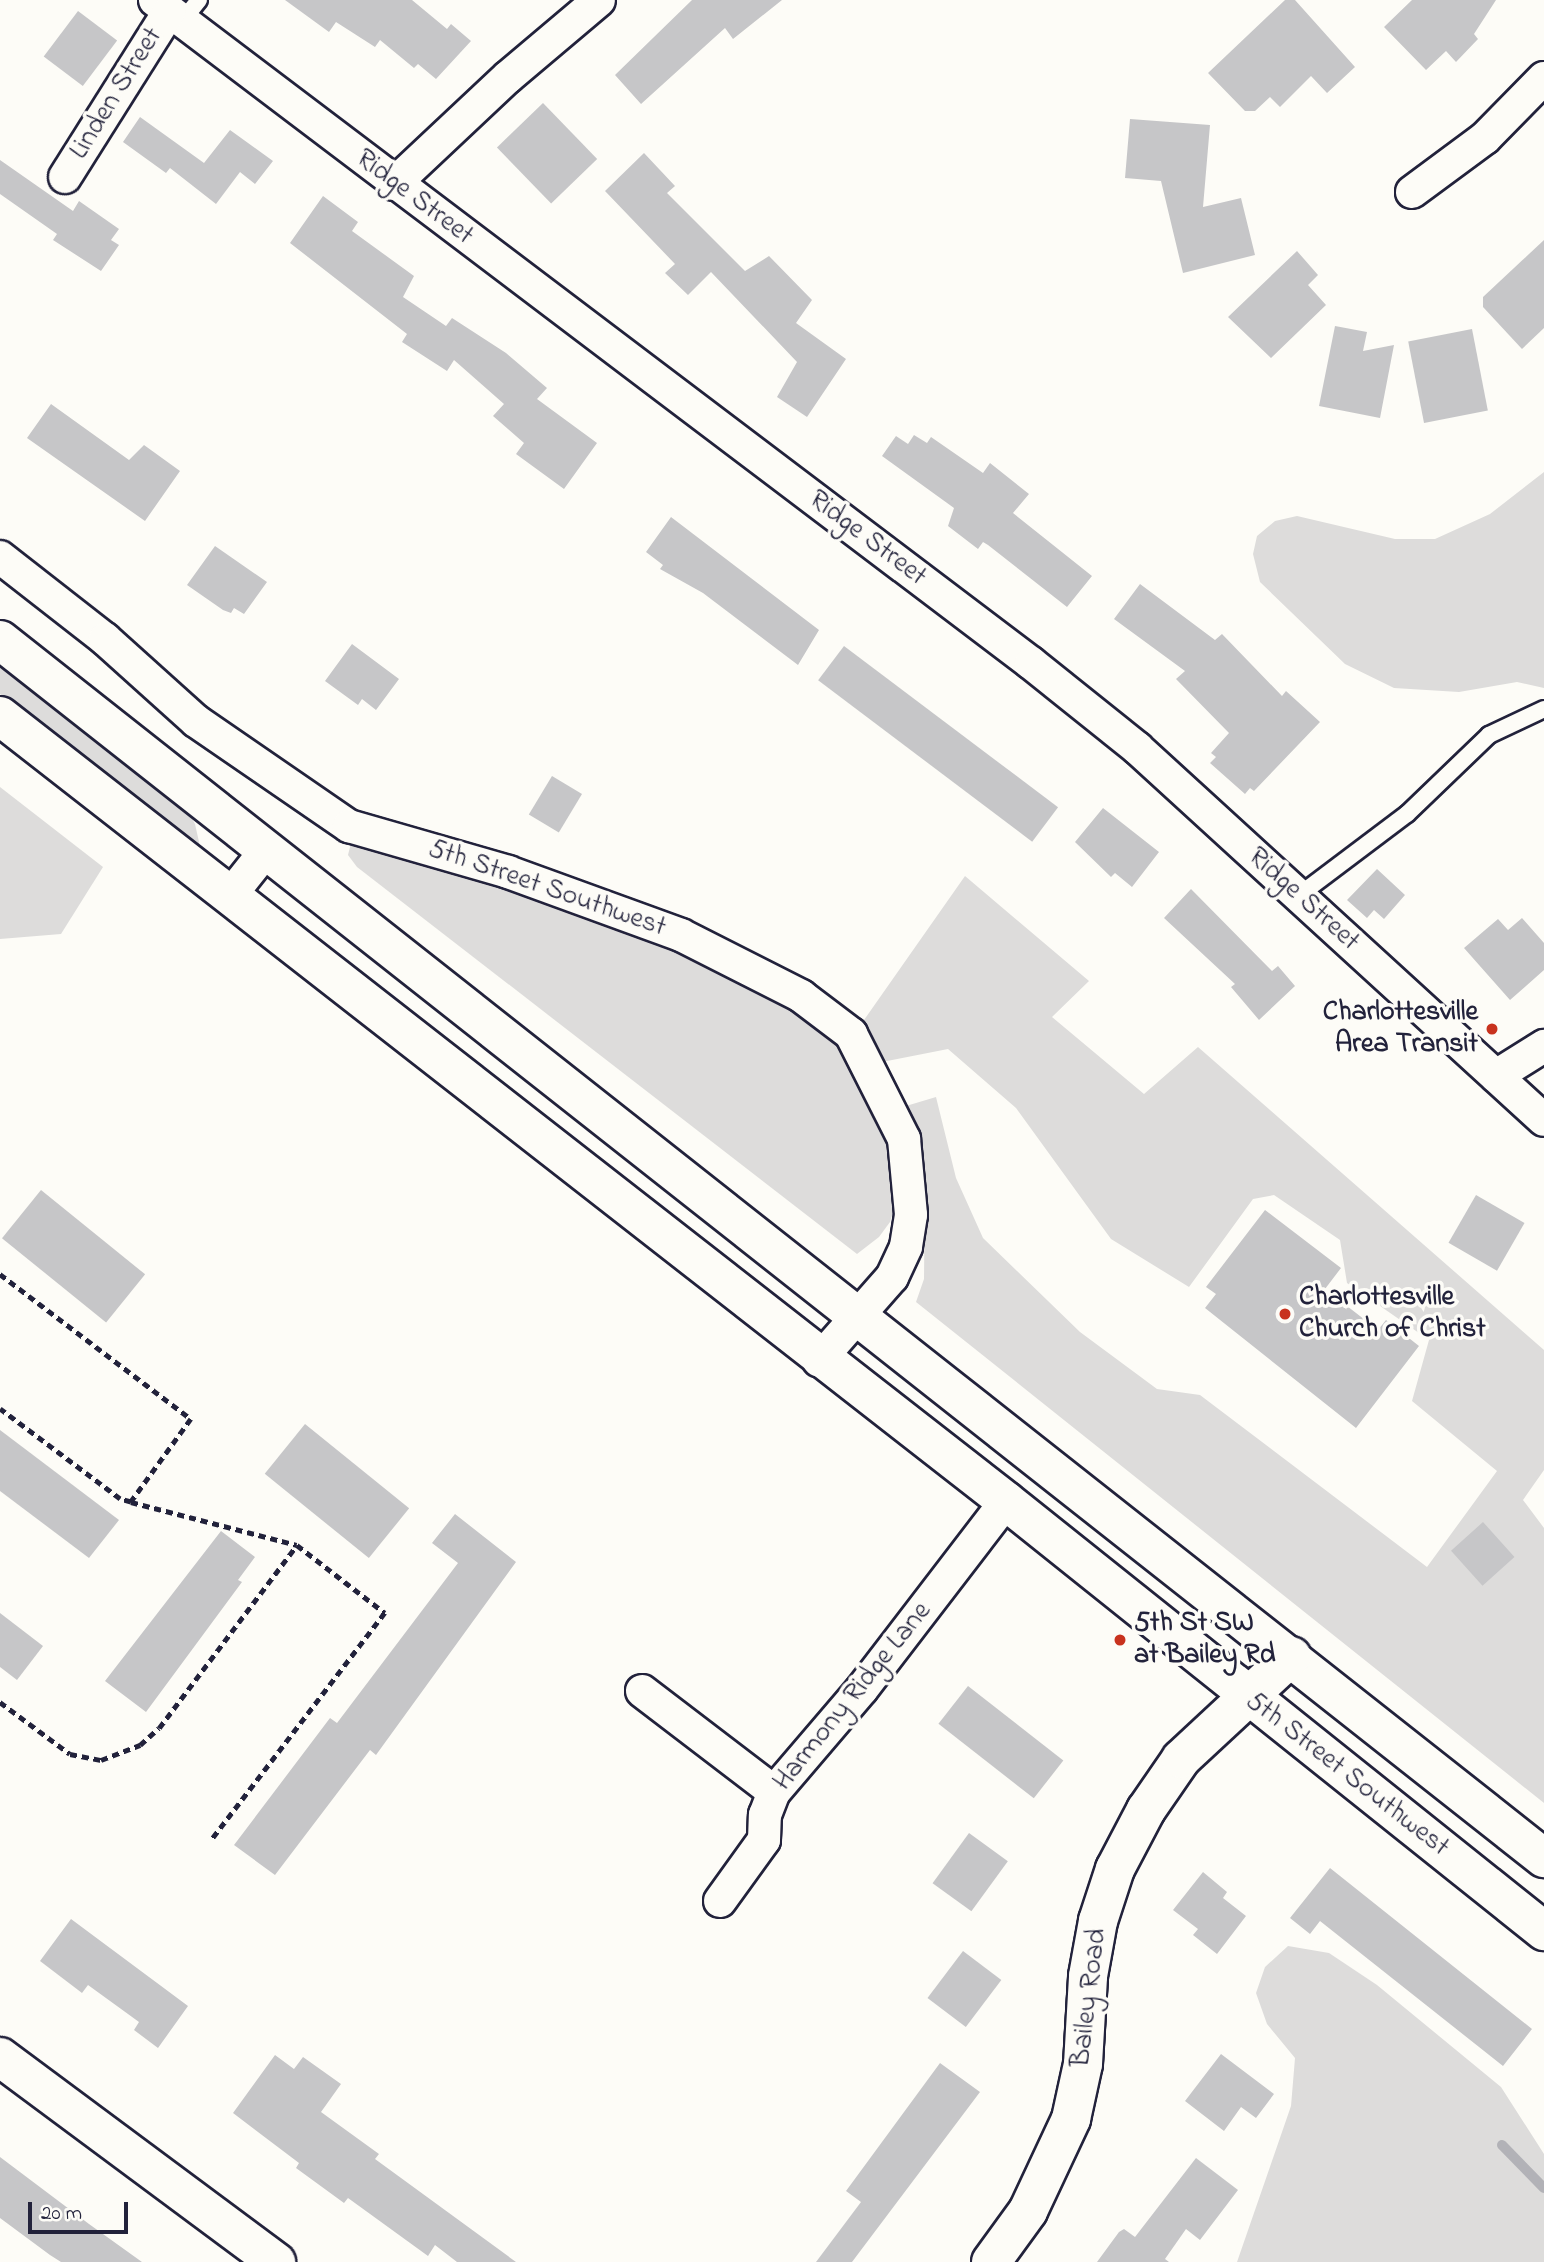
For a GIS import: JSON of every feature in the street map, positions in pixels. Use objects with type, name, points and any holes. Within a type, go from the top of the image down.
[{"type":"main road","name":"5th Street Southwest","points":[[0,640],[1292,1656],[1544,1858]]},
{"type":"main road","name":"5th Street Southwest","points":[[0,716],[819,1360],[1006,1501],[1247,1697],[1544,1931]]},
{"type":"main road","name":"Bailey Road","points":[[991,2262],[1028,2211],[1070,2119],[1085,2053],[1093,1949],[1115,1869],[1146,1810],[1181,1759],[1292,1656]]},
{"type":"main road","points":[[0,2057],[276,2262]]},
{"type":"street","points":[[394,184],[508,76],[598,0]]},
{"type":"street","name":"Ridge Street","points":[[176,8],[394,184],[1031,663],[1137,748],[1544,1120]]},
{"type":"street","name":"Linden Street","points":[[65,177],[176,8]]},
{"type":"street","points":[[1412,192],[1485,138],[1544,78]]},
{"type":"street","name":"5th Street Southwest","points":[[0,557],[105,639],[196,721],[349,826],[508,872],[681,935],[801,996],[851,1034],[904,1139],[911,1215],[906,1247],[892,1277],[819,1360]]},
{"type":"street","points":[[229,897],[267,849]]},
{"type":"street","points":[[1496,1076],[1544,1046]]},
{"type":"street","name":"Harmony Ridge Lane","points":[[720,1902],[764,1840],[765,1815],[774,1793],[862,1689],[1006,1501]]},
{"type":"street","points":[[642,1691],[774,1793]]},
{"type":"lane","points":[[1298,896],[1407,814],[1489,735],[1544,709]]},
{"type":"path","points":[[0,1274],[191,1419],[131,1502]]},
{"type":"path","points":[[0,1409],[120,1499],[298,1545],[385,1613],[212,1839]]},
{"type":"path","points":[[0,1702],[69,1754],[101,1760],[140,1745],[159,1728],[298,1545]]},
{"type":"shaded area","points":[[1544,472],[1544,688],[1517,682],[1459,692],[1394,688],[1345,664],[1260,582],[1253,554],[1257,536],[1275,521],[1297,516],[1395,539],[1435,539],[1490,514]]},
{"type":"shaded area","points":[[0,659],[182,801],[195,824],[201,851],[0,694]]},
{"type":"shaded area","points":[[0,787],[103,867],[61,934],[0,939]]},
{"type":"shaded area","points":[[351,843],[595,915],[799,1005],[835,1031],[883,1115],[899,1192],[890,1222],[879,1237],[857,1254],[357,867],[348,855]]},
{"type":"shaded area","points":[[965,876],[1089,981],[1052,1017],[1144,1094],[1198,1047],[1544,1350],[1544,1470],[1523,1500],[1544,1528],[1544,1803],[916,1302],[924,1279],[925,1178],[906,1106],[936,1097],[956,1178],[983,1238],[1080,1332],[1157,1389],[1200,1395],[1427,1567],[1497,1471],[1412,1401],[1429,1340],[1347,1283],[1340,1240],[1274,1195],[1253,1199],[1189,1287],[1111,1239],[1016,1108],[948,1049],[882,1062],[857,1030]]},
{"type":"shaded area","points":[[1288,1946],[1329,1953],[1377,1985],[1501,2087],[1544,2154],[1544,2262],[1237,2262],[1291,2106],[1295,2058],[1267,2024],[1256,1993],[1265,1967]]},
{"type":"building","points":[[285,0],[412,0],[447,29],[451,24],[471,41],[436,79],[418,64],[414,68],[380,40],[375,47],[336,22],[329,32]]},
{"type":"building","points":[[692,0],[782,0],[733,39],[725,28],[641,104],[615,75]]},
{"type":"building","points":[[1285,0],[1295,0],[1355,67],[1327,93],[1311,76],[1280,107],[1270,97],[1255,111],[1245,111],[1208,73]]},
{"type":"building","points":[[1412,0],[1496,0],[1474,34],[1478,39],[1456,62],[1446,51],[1426,70],[1384,27]]},
{"type":"building","points":[[78,11],[117,40],[83,86],[44,57]]},
{"type":"building","points":[[543,103],[597,159],[551,204],[497,147]]},
{"type":"building","points":[[140,117],[204,163],[230,130],[273,161],[255,184],[240,172],[216,204],[170,168],[166,173],[123,142]]},
{"type":"building","points":[[1130,119],[1210,125],[1203,207],[1241,198],[1255,255],[1183,273],[1161,181],[1125,178]]},
{"type":"building","points":[[644,153],[675,186],[667,193],[745,271],[769,256],[812,300],[796,323],[846,359],[807,417],[777,397],[797,362],[711,272],[688,295],[665,273],[675,264],[605,191]]},
{"type":"building","points":[[0,160],[73,211],[79,201],[119,229],[111,240],[119,245],[101,271],[53,240],[57,234],[0,194]]},
{"type":"building","points":[[323,196],[358,222],[352,231],[414,276],[403,297],[446,326],[452,318],[506,353],[547,388],[537,399],[597,443],[564,489],[516,454],[524,443],[493,416],[504,404],[454,360],[447,371],[402,342],[407,334],[290,243]]},
{"type":"building","points":[[1544,240],[1544,328],[1522,349],[1483,307],[1483,297]]},
{"type":"building","points":[[1297,251],[1318,275],[1308,285],[1326,305],[1271,358],[1228,317]]},
{"type":"building","points":[[1335,326],[1367,332],[1363,351],[1394,345],[1380,418],[1319,406]]},
{"type":"building","points":[[1472,329],[1488,410],[1424,423],[1408,341]]},
{"type":"building","points":[[51,404],[129,460],[144,445],[180,471],[145,521],[27,438]]},
{"type":"building","points":[[914,435],[927,443],[931,437],[983,473],[990,463],[1029,494],[1013,513],[1092,576],[1067,607],[988,545],[983,542],[978,549],[948,526],[954,508],[882,456],[896,436],[908,444]]},
{"type":"building","points":[[671,517],[819,630],[798,665],[703,593],[660,569],[663,565],[646,552]]},
{"type":"building","points":[[215,546],[267,582],[244,614],[234,608],[231,613],[223,610],[187,585]]},
{"type":"building","points":[[1140,584],[1215,640],[1222,634],[1282,696],[1286,691],[1320,722],[1254,791],[1250,788],[1245,794],[1210,763],[1216,757],[1211,753],[1229,733],[1176,679],[1185,671],[1114,619]]},
{"type":"building","points":[[352,644],[399,679],[376,710],[362,699],[358,705],[325,681]]},
{"type":"building","points":[[844,646],[1058,807],[1032,842],[818,680]]},
{"type":"building","points":[[552,776],[582,794],[559,833],[529,815]]},
{"type":"building","points":[[1103,808],[1159,852],[1132,887],[1115,873],[1111,877],[1075,842]]},
{"type":"building","points":[[1377,869],[1405,895],[1384,919],[1374,910],[1367,918],[1347,900]]},
{"type":"building","points":[[1191,889],[1272,971],[1278,966],[1295,986],[1259,1020],[1231,987],[1235,984],[1164,918]]},
{"type":"building","points":[[1522,918],[1544,943],[1544,970],[1510,1000],[1464,948],[1498,919],[1508,930]]},
{"type":"building","points":[[41,1190],[145,1274],[106,1323],[2,1238]]},
{"type":"building","points":[[1476,1195],[1524,1223],[1497,1271],[1448,1243]]},
{"type":"building","name":"Charlottesville Church of Christ","points":[[1265,1210],[1341,1268],[1325,1289],[1378,1330],[1386,1320],[1419,1346],[1356,1428],[1205,1308],[1216,1294],[1206,1287]]},
{"type":"building","points":[[305,1424],[409,1508],[369,1558],[265,1474]]},
{"type":"building","points":[[0,1430],[119,1520],[89,1558],[0,1491]]},
{"type":"building","points":[[455,1514],[516,1562],[376,1755],[370,1750],[275,1875],[234,1845],[330,1718],[337,1723],[458,1563],[432,1543]]},
{"type":"building","points":[[1483,1522],[1514,1557],[1482,1586],[1451,1551]]},
{"type":"building","points":[[221,1531],[255,1557],[238,1580],[242,1582],[146,1712],[105,1681]]},
{"type":"building","points":[[0,1613],[43,1646],[17,1680],[0,1667]]},
{"type":"building","points":[[968,1686],[1063,1760],[1034,1798],[938,1724]]},
{"type":"building","points":[[969,1833],[1008,1861],[971,1911],[933,1883]]},
{"type":"building","points":[[1330,1868],[1532,2029],[1503,2066],[1320,1921],[1310,1934],[1290,1918]]},
{"type":"building","points":[[1203,1872],[1227,1892],[1223,1898],[1246,1916],[1217,1954],[1193,1935],[1198,1929],[1173,1910]]},
{"type":"building","points":[[71,1919],[188,2006],[158,2048],[134,2030],[139,2022],[88,1985],[82,1993],[40,1961]]},
{"type":"building","points":[[963,1951],[1001,1980],[966,2027],[927,1998]]},
{"type":"building","points":[[1221,2054],[1274,2094],[1256,2118],[1241,2107],[1224,2131],[1185,2101]]},
{"type":"building","points":[[275,2055],[294,2069],[303,2057],[341,2084],[321,2112],[379,2154],[375,2159],[516,2262],[457,2262],[435,2245],[428,2256],[348,2198],[344,2203],[296,2168],[299,2163],[233,2113]]},
{"type":"building","points":[[940,2063],[980,2092],[852,2262],[816,2262],[861,2202],[846,2191]]},
{"type":"building","points":[[0,2157],[142,2262],[61,2262],[50,2255],[0,2218]]},
{"type":"building","points":[[1196,2158],[1238,2190],[1200,2240],[1186,2229],[1165,2259],[1169,2262],[1097,2262],[1119,2232],[1124,2229],[1135,2237]]},
{"type":"waterway","points":[[1502,2145],[1544,2188]]},
{"type":"place","name":"Charlottesville Area Transit","points":[[1492,1029]]},
{"type":"place","name":"Charlottesville Church of Christ","points":[[1285,1314]]},
{"type":"place","name":"5th St SW at Bailey Rd","points":[[1120,1640]]}]
